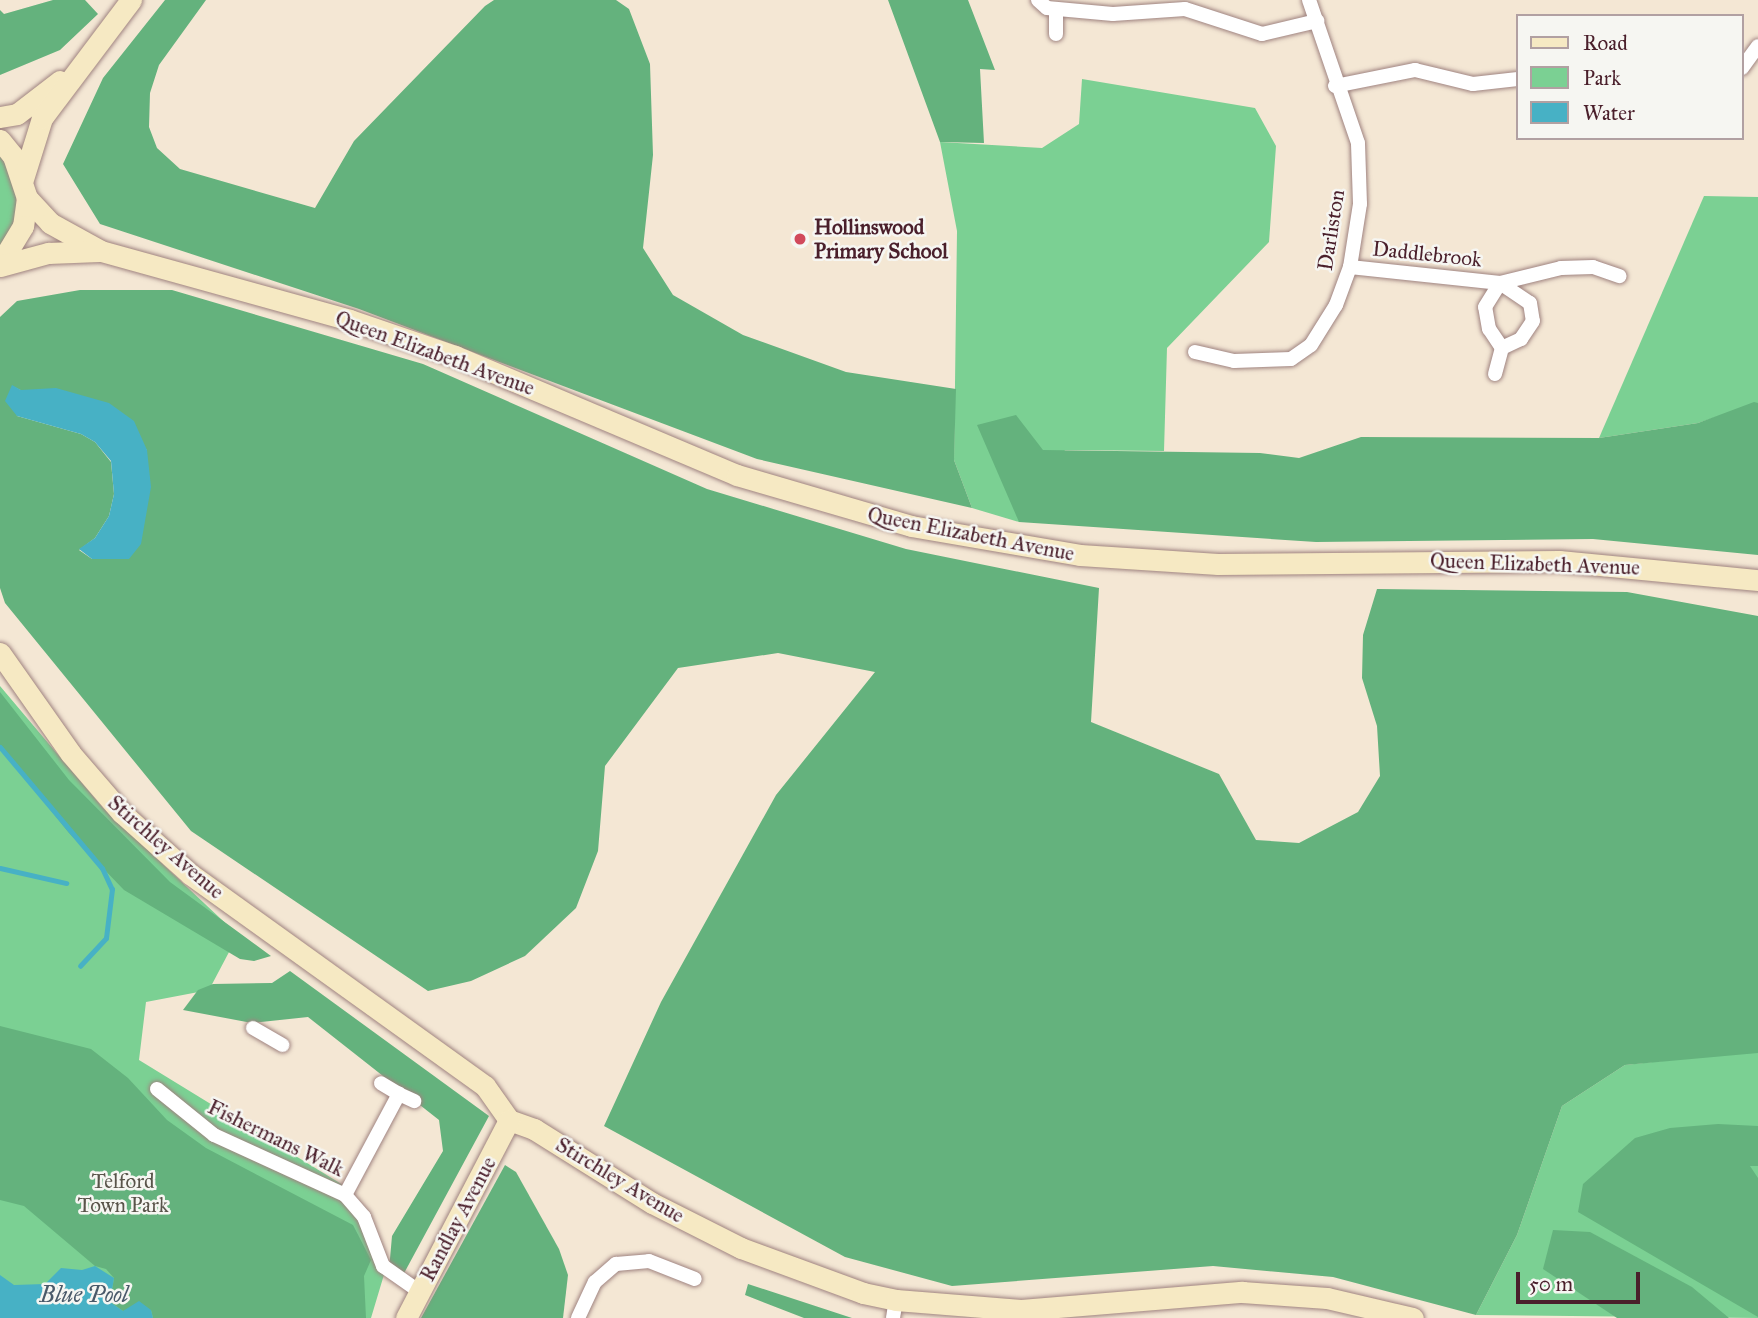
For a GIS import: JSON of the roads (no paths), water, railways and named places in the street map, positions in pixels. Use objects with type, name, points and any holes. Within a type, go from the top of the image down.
[{"type":"street","points":[[0,265],[23,226],[25,189],[43,118],[72,72],[131,0]]},
{"type":"street","points":[[1038,0],[1056,9],[1113,14],[1184,5],[1262,34],[1317,21]]},
{"type":"street","name":"Darliston","points":[[1195,352],[1234,361],[1291,359],[1311,345],[1336,305],[1350,267],[1360,204],[1358,143],[1335,86],[1309,0]]},
{"type":"street","points":[[1056,9],[1056,34]]},
{"type":"street","points":[[1744,65],[1758,46]]},
{"type":"street","points":[[1335,86],[1401,71],[1473,84],[1516,79]]},
{"type":"street","points":[[0,117],[17,114],[72,72]]},
{"type":"street","name":"Queen Elizabeth Avenue","points":[[0,140],[25,189],[50,223],[101,251],[350,320],[455,356],[737,475],[911,526],[1080,555],[1218,564],[1559,561],[1758,580]]},
{"type":"street","name":"Queen Elizabeth Avenue","points":[[0,265],[48,253],[101,251]]},
{"type":"street","name":"Daddlebrook","points":[[1350,267],[1500,283],[1561,268],[1593,267],[1619,276]]},
{"type":"street","name":"Daddlebrook","points":[[1500,283],[1530,303],[1533,321],[1521,339],[1502,348],[1489,329],[1485,307],[1500,283]]},
{"type":"street","points":[[1495,374],[1502,348]]},
{"type":"street","name":"Stirchley Avenue","points":[[0,653],[37,712],[122,813],[190,874],[485,1086],[509,1120],[534,1129],[652,1203],[741,1248],[863,1293],[894,1309],[1021,1310],[1104,1306],[1203,1293],[1327,1298],[1413,1318]]},
{"type":"street","points":[[253,1028],[283,1045]]},
{"type":"street","points":[[381,1083],[414,1101]]},
{"type":"street","name":"Fishermans Walk","points":[[157,1088],[214,1135],[345,1195],[364,1217],[383,1266],[420,1292]]},
{"type":"street","points":[[345,1195],[399,1094]]},
{"type":"street","name":"Randlay Avenue","points":[[406,1318],[509,1120]]},
{"type":"street","points":[[578,1318],[595,1282],[615,1264],[649,1261],[695,1279]]},
{"type":"water","points":[[12,385],[21,390],[56,388],[109,403],[134,421],[147,450],[151,487],[141,544],[129,559],[92,559],[79,549],[95,538],[109,516],[114,494],[111,461],[95,442],[81,434],[17,416],[5,401]]},
{"type":"water","name":"Blue Pool","points":[[95,1266],[114,1278],[110,1302],[123,1311],[139,1301],[151,1310],[153,1318],[0,1318],[0,1275],[14,1285],[45,1284],[61,1268],[82,1270]]},
{"type":"waterway","points":[[0,747],[102,868],[112,889],[106,938],[80,966]]},
{"type":"waterway","points":[[0,868],[66,883]]},
{"type":"place","name":"Hollinswood Primary School","points":[[800,239]]},
{"type":"park label","name":"Telford Town Park","points":[[123,1193]]}]
